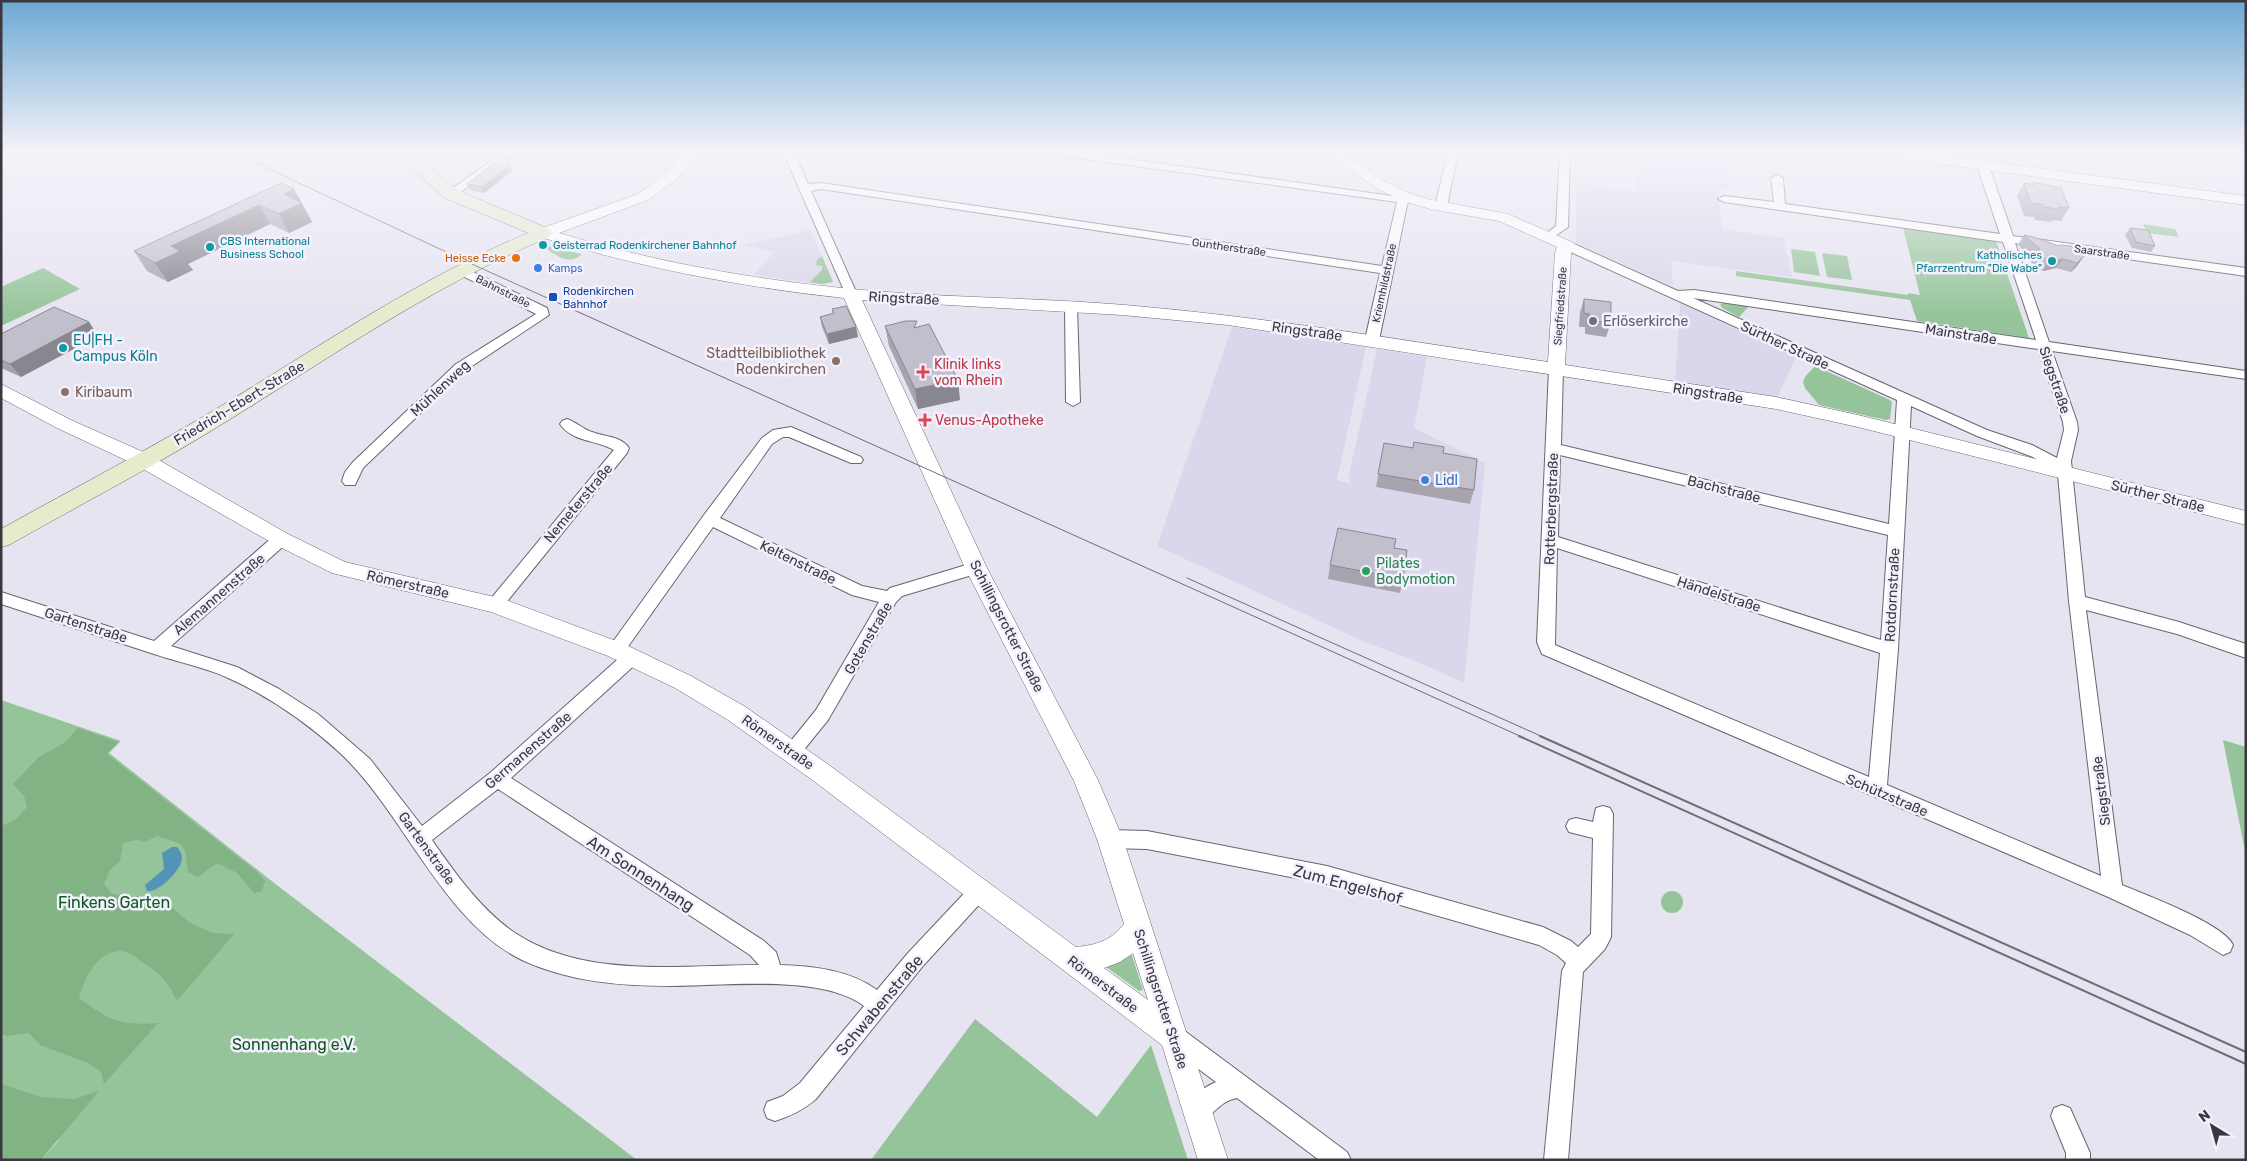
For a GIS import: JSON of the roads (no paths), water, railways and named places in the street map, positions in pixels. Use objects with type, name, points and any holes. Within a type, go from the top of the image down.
[{"type":"main road","points":[[479,206],[543,234]]},
{"type":"main road","name":"Friedrich-Ebert-Straße","points":[[1,539],[201,428],[368,322],[468,268],[543,234]]},
{"type":"street","points":[[543,234],[618,206]]},
{"type":"street","name":"Schillingsrotter Straße","points":[[812,206],[976,568],[1086,780],[1110,839],[1213,1160]]},
{"type":"street","name":"Guntherstraße","points":[[957,206],[1388,270]]},
{"type":"street","name":"Kriemhildstraße","points":[[1372,340],[1401,206]]},
{"type":"street","name":"Sürther Straße","points":[[1442,206],[1503,217],[1904,399],[1982,433],[2048,458],[2059,464],[2066,473],[2246,518]]},
{"type":"street","points":[[1548,237],[1562,227],[1563,206]]},
{"type":"street","name":"Saarstraße","points":[[1774,206],[2246,272]]},
{"type":"street","name":"Siegstraße","points":[[1997,206],[2070,422],[2071,430],[2064,461],[2077,601],[2113,890]]},
{"type":"street","name":"Ringstraße","points":[[543,234],[599,250],[690,271],[756,283],[851,294],[1071,306],[1228,320],[1372,340],[1776,404],[1901,431],[2066,473]]},
{"type":"street","name":"Siegfriedstraße","points":[[1556,369],[1563,253],[1564,249],[1568,246]]},
{"type":"street","name":"Bahnstraße","points":[[468,268],[544,313]]},
{"type":"street","name":"Mainstraße","points":[[1677,295],[1694,294],[2246,375]]},
{"type":"street","points":[[1071,306],[1073,402]]},
{"type":"street","name":"Mühlenweg","points":[[350,481],[352,472],[358,465],[460,367],[540,318],[544,313]]},
{"type":"street","name":"Rotterbergstraße","points":[[1548,649],[1546,642],[1556,369]]},
{"type":"street","name":"Römerstraße","points":[[1,390],[64,424],[143,460],[281,539],[339,568],[495,605],[624,653],[683,682],[736,713],[792,752],[1339,1160]]},
{"type":"street","name":"Rotdornstraße","points":[[1877,790],[1889,649],[1904,399]]},
{"type":"street","name":"Nemeterstraße","points":[[495,605],[620,453],[622,448],[618,445],[590,437],[567,424]]},
{"type":"street","points":[[624,653],[709,519],[766,441],[774,434],[782,431],[791,432],[856,460]]},
{"type":"street","name":"Bachstraße","points":[[1553,448],[1895,531]]},
{"type":"street","name":"Keltenstraße","points":[[709,519],[858,590],[890,598]]},
{"type":"street","name":"Alemannenstraße","points":[[157,648],[281,539]]},
{"type":"street","name":"Händelstraße","points":[[1550,540],[1889,649]]},
{"type":"street","name":"Gotenstraße","points":[[792,752],[822,715],[890,598],[896,592],[976,568]]},
{"type":"street","name":"Gartenstraße","points":[[1,598],[230,672],[264,688],[302,711],[343,742],[379,783],[456,886],[491,928],[511,943],[531,954],[570,966],[627,975],[815,978],[856,988],[880,1005]]},
{"type":"street","points":[[2077,601],[2179,628],[2246,651]]},
{"type":"street","name":"Schützstraße","points":[[1548,649],[2113,890],[2197,928],[2223,945]]},
{"type":"street","name":"Germanenstraße","points":[[420,838],[497,779],[624,653]]},
{"type":"street","name":"Am Sonnenhang","points":[[497,779],[756,948],[769,959],[771,976]]},
{"type":"street","points":[[1556,1160],[1573,971],[1577,960],[1596,946],[1601,936],[1602,823],[1576,826]]},
{"type":"street","name":"Zum Engelshof","points":[[1110,839],[1147,840],[1327,875],[1543,937],[1564,948],[1577,960]]},
{"type":"street","name":"Schwabenstraße","points":[[775,1110],[790,1105],[808,1090],[880,1005],[915,960],[979,892]]},
{"type":"street","points":[[1071,960],[1098,958],[1108,954],[1126,942],[1138,924]]},
{"type":"street","points":[[1197,1112],[1213,1094],[1224,1089],[1239,1086]]},
{"type":"street","points":[[2062,1116],[2083,1158]]},
{"type":"water","points":[[172,847],[177,847],[180,851],[181,864],[163,885],[152,891],[147,891],[145,885],[164,869],[162,853]]},
{"type":"tram line","points":[[349,206],[474,265],[1522,737]]},
{"type":"tram line","points":[[1187,578],[1543,737]]},
{"type":"tram line","points":[[1519,736],[2246,1064]]},
{"type":"tram line","points":[[1540,736],[2246,1052]]},
{"type":"place","name":"Geisterrad Rodenkirchener Bahnhof","points":[[543,245]]},
{"type":"place","name":"CBS International Business School","points":[[210,247]]},
{"type":"place","name":"Heisse Ecke","points":[[516,258]]},
{"type":"place","name":"Katholisches Pfarrzentrum \"Die Wabe\"","points":[[2052,261]]},
{"type":"place","name":"Kamps","points":[[538,268]]},
{"type":"place","name":"Rodenkirchen Bahnhof","points":[[553,297]]},
{"type":"place","name":"Erlöserkirche","points":[[1593,321]]},
{"type":"place","name":"EU|FH - Campus Köln","points":[[63,348]]},
{"type":"place","name":"Stadtteilbibliothek Rodenkirchen","points":[[836,361]]},
{"type":"place","name":"Klinik links vom Rhein","points":[[923,372]]},
{"type":"place","name":"Kiribaum","points":[[65,392]]},
{"type":"place","name":"Venus-Apotheke","points":[[925,420]]},
{"type":"place","name":"Lidl","points":[[1425,480]]},
{"type":"place","name":"Pilates Bodymotion","points":[[1366,571]]},
{"type":"park label","name":"Finkens Garten","points":[[114,902]]},
{"type":"park label","name":"Sonnenhang e.V.","points":[[294,1044]]}]
